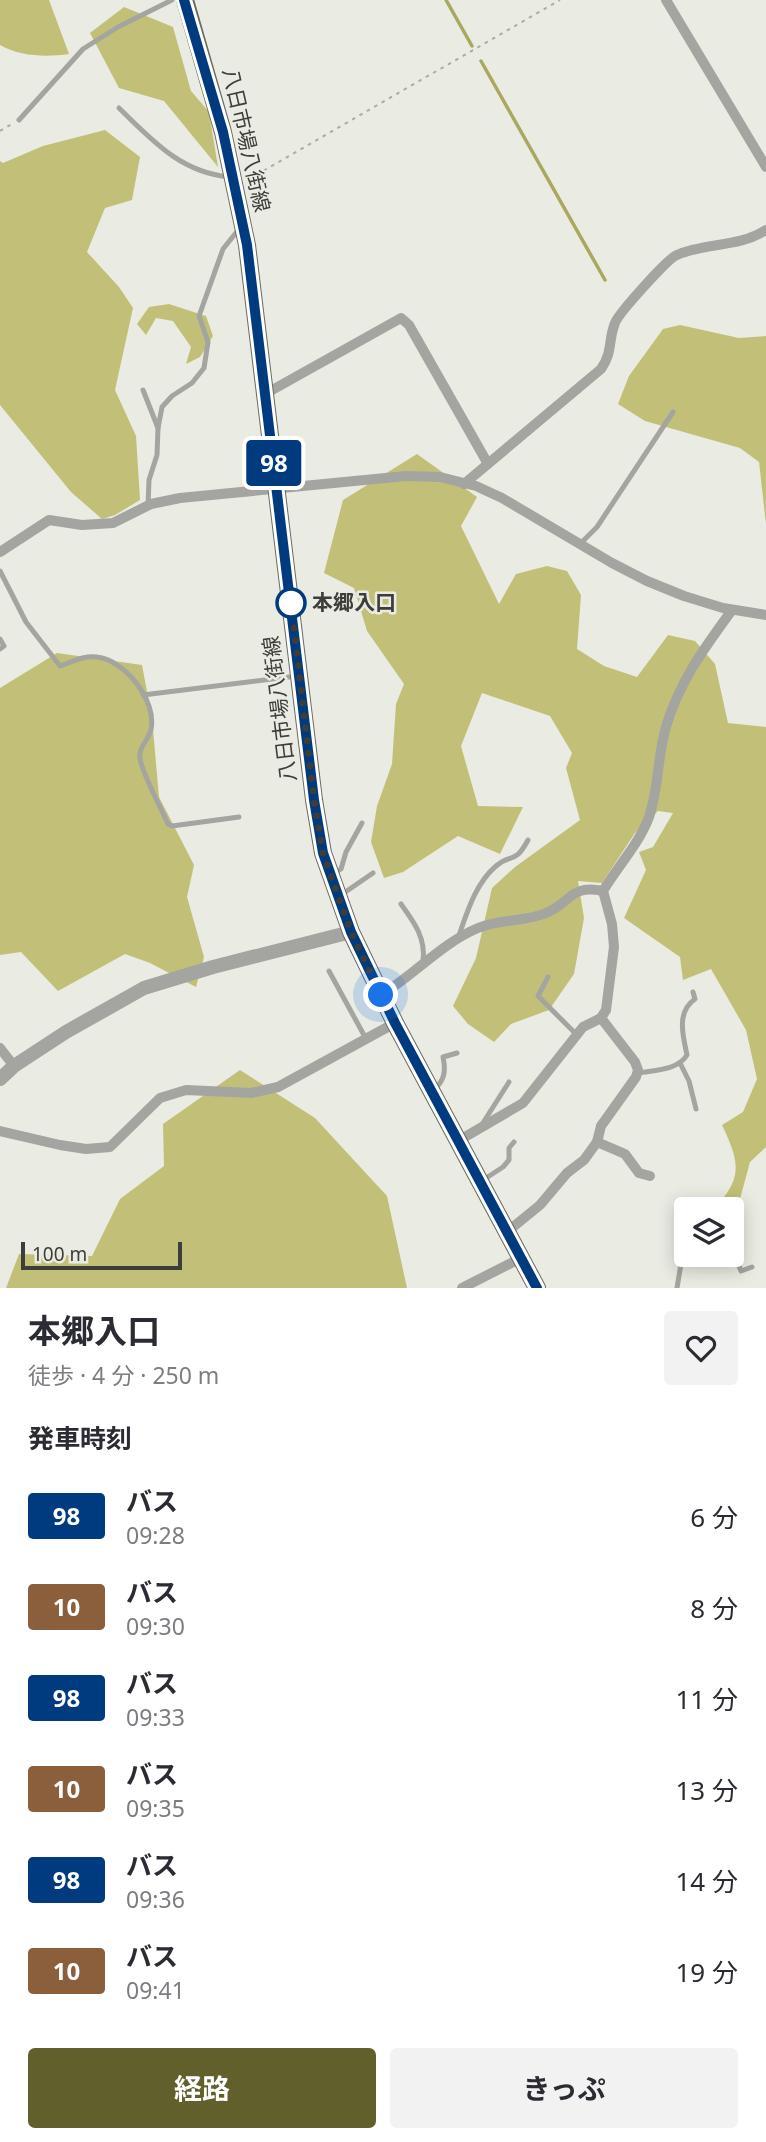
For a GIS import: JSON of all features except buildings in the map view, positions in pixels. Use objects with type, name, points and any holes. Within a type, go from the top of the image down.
[{"type":"main road","name":"八日市場八街線","points":[[184,0],[210,82],[243,225],[318,830],[351,932],[381,995],[537,1288]]},
{"type":"street","points":[[666,0],[766,167]]},
{"type":"street","points":[[464,484],[601,369],[609,358],[615,322],[662,266],[676,255],[736,243],[766,230]]},
{"type":"street","points":[[265,394],[401,318],[409,325],[488,464]]},
{"type":"street","points":[[0,552],[48,520],[82,526],[113,523],[148,506],[180,498],[406,476],[440,477],[476,486],[502,498],[647,581],[684,596],[732,610],[766,615]]},
{"type":"street","points":[[458,1141],[523,1103],[583,1027],[601,1018],[608,1002],[614,947],[612,924],[603,891],[643,831],[649,817],[656,792],[656,768],[665,728],[675,701],[692,665],[732,610]]},
{"type":"street","points":[[381,995],[401,984],[457,939],[479,927],[547,913],[576,892],[588,888],[603,891]]},
{"type":"street","points":[[0,1079],[14,1066],[66,1032],[158,982],[351,932]]},
{"type":"street","points":[[507,1232],[540,1205],[566,1173],[584,1160],[597,1142],[601,1126],[638,1073],[635,1062],[601,1018]]},
{"type":"street","points":[[0,1131],[86,1149],[110,1147],[160,1098],[186,1090],[251,1093],[278,1087],[365,1037],[395,1023]]},
{"type":"street","points":[[0,1048],[14,1066]]},
{"type":"street","points":[[597,1142],[625,1154],[639,1173],[650,1176]]},
{"type":"street","points":[[462,1288],[520,1258]]},
{"type":"lane","points":[[19,120],[83,49],[118,27],[172,0]]},
{"type":"lane","points":[[119,108],[156,145],[186,166],[234,181]]},
{"type":"lane","points":[[148,506],[147,494],[157,455],[162,407],[172,396],[192,383],[204,368],[208,342],[199,316],[223,249],[243,225]]},
{"type":"lane","points":[[143,390],[158,428]]},
{"type":"lane","points":[[580,544],[597,527],[673,412]]},
{"type":"lane","points":[[0,571],[26,622],[60,666],[77,659],[101,657],[116,664],[135,680],[144,695],[151,726],[142,746],[140,759],[168,824],[172,826],[239,817]]},
{"type":"lane","points":[[0,639],[4,646],[0,649]]},
{"type":"lane","points":[[144,695],[299,676]]},
{"type":"lane","points":[[331,875],[341,869],[346,852],[362,823]]},
{"type":"lane","points":[[457,939],[475,892],[495,866],[519,856],[528,840]]},
{"type":"lane","points":[[338,897],[373,873]]},
{"type":"lane","points":[[401,904],[422,940],[422,966]]},
{"type":"lane","points":[[329,971],[365,1037]]},
{"type":"lane","points":[[548,976],[537,996],[576,1035]]},
{"type":"lane","points":[[638,1073],[680,1063],[687,1055],[681,1023],[686,1017],[686,1008],[695,999],[693,992]]},
{"type":"lane","points":[[432,1092],[442,1081],[445,1070],[443,1057],[457,1053]]},
{"type":"lane","points":[[680,1063],[689,1081],[696,1109]]},
{"type":"lane","points":[[480,1127],[509,1082]]},
{"type":"lane","points":[[480,1182],[509,1160],[509,1148],[514,1142]]},
{"type":"lane","points":[[677,1288],[680,1267]]},
{"type":"lane","points":[[739,1267],[741,1271],[752,1267]]},
{"type":"path","points":[[234,181],[560,0]]},
{"type":"path","points":[[0,131],[19,120]]},
{"type":"shaded area","points":[[0,0],[49,0],[69,54],[34,55],[0,45]]},
{"type":"shaded area","points":[[124,7],[173,27],[191,91],[209,112],[218,167],[164,101],[119,88],[90,33]]},
{"type":"shaded area","points":[[105,130],[140,157],[132,200],[105,208],[87,252],[119,287],[133,308],[115,390],[136,436],[140,500],[115,515],[102,519],[71,492],[0,405],[0,161],[3,163],[43,146]]},
{"type":"shaded area","points":[[169,304],[206,316],[213,336],[200,357],[186,364],[191,347],[173,321],[156,318],[146,335],[137,324],[149,307]]},
{"type":"shaded area","points":[[680,325],[739,338],[766,336],[766,524],[759,462],[740,448],[645,421],[618,404],[629,376],[663,329]]},
{"type":"shaded area","points":[[417,454],[477,497],[461,526],[499,604],[516,574],[547,566],[567,571],[581,595],[577,649],[604,666],[637,677],[668,635],[695,641],[715,664],[728,723],[766,727],[766,1147],[750,1162],[741,1197],[724,1197],[733,1183],[736,1165],[722,1125],[743,1112],[757,1079],[746,1030],[711,969],[683,980],[680,957],[624,918],[646,870],[639,852],[653,847],[673,813],[658,811],[635,833],[602,883],[578,881],[584,918],[574,974],[549,1010],[511,1024],[494,1042],[468,1024],[453,1006],[476,958],[492,888],[515,867],[580,820],[566,768],[572,753],[550,716],[482,693],[461,746],[478,806],[523,807],[500,854],[458,836],[403,872],[384,878],[371,842],[377,806],[392,764],[396,704],[404,684],[367,631],[354,588],[324,573],[343,500]]},
{"type":"shaded area","points":[[57,653],[142,665],[152,718],[159,797],[194,865],[187,897],[204,957],[196,987],[150,963],[125,954],[58,991],[21,952],[0,955],[0,688]]},
{"type":"shaded area","points":[[240,1070],[315,1118],[387,1196],[407,1288],[6,1288],[19,1254],[92,1256],[120,1199],[164,1166],[163,1124]]},
{"type":"waterway","points":[[446,0],[472,46]]},
{"type":"waterway","points":[[481,61],[605,280]]},
{"type":"bus line","name":"98","points":[[184,0],[223,132],[247,245],[314,800],[323,853],[351,932],[381,995],[537,1288]]},
{"type":"place","name":"本郷入口","points":[[291,603]]},
{"type":"route","points":[[291,603],[314,800],[323,853],[351,932],[381,995]]}]
